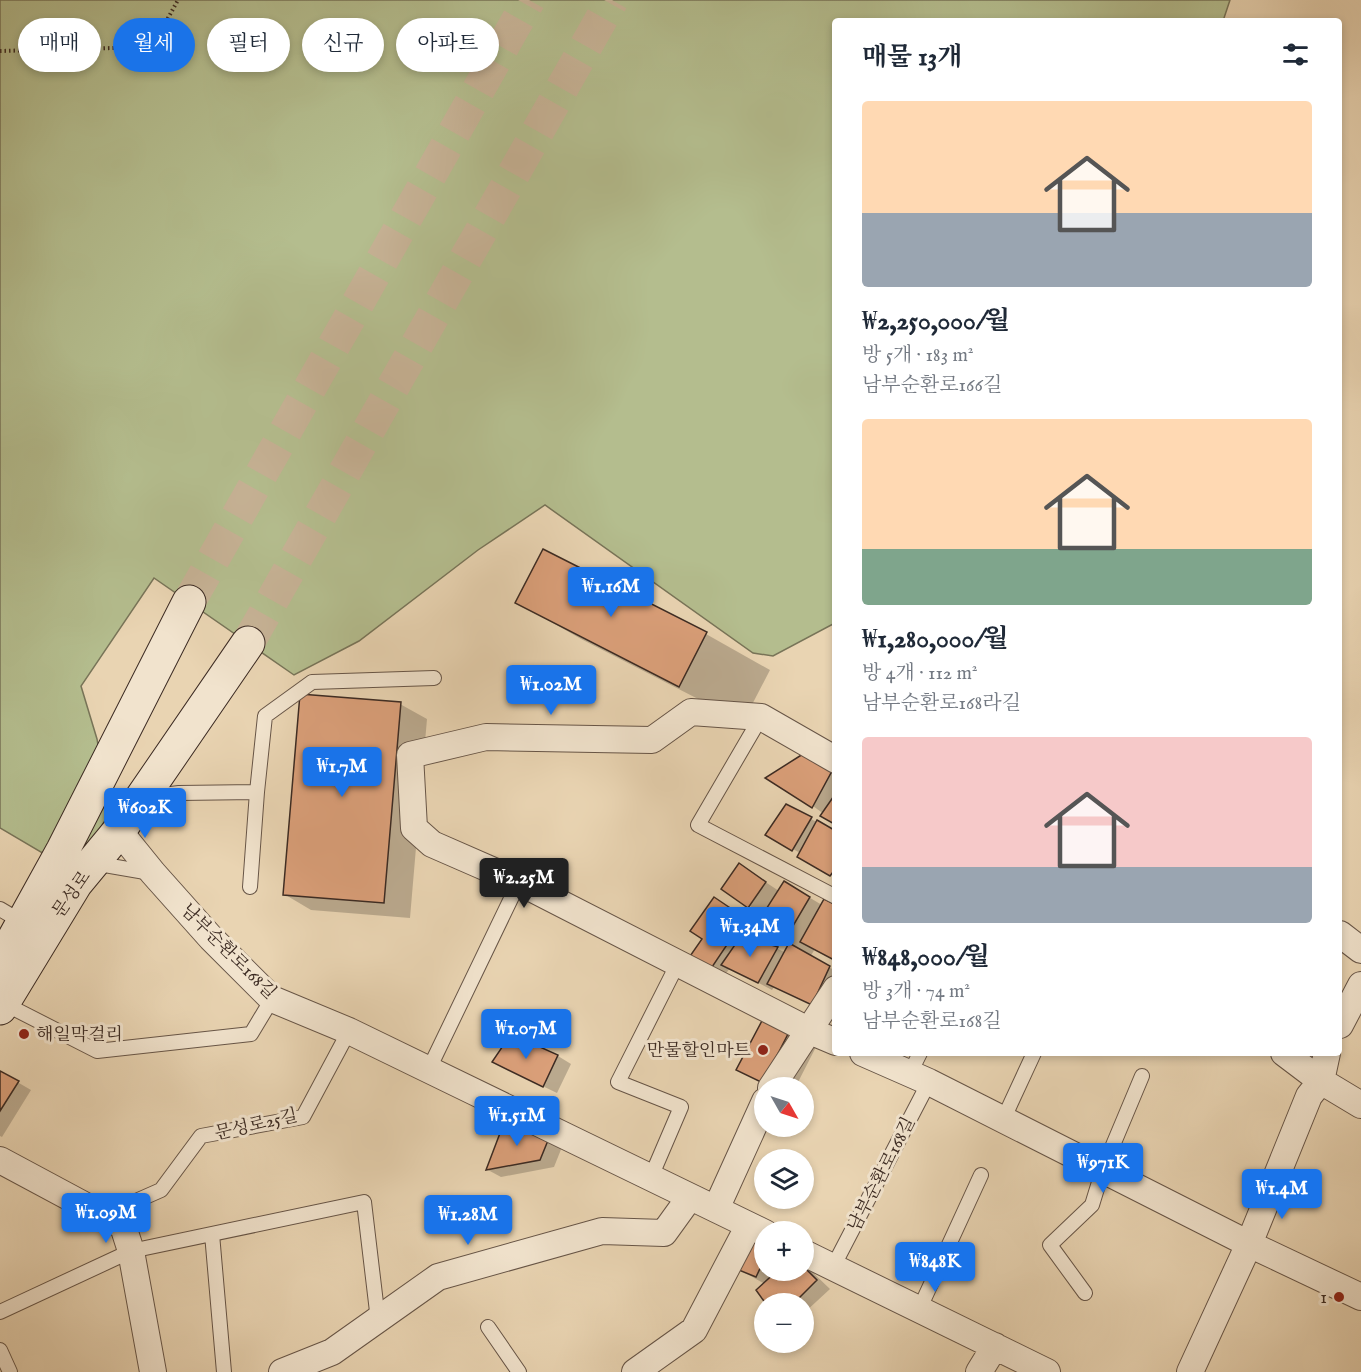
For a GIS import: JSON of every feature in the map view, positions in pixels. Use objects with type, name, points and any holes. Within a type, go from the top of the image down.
[{"type":"main road","name":"문성로","points":[[0,964],[11,915],[63,850],[189,602]]},
{"type":"main road","name":"문성로","points":[[2,1006],[76,883],[119,831],[248,643]]},
{"type":"street","points":[[832,758],[761,717],[691,712],[652,740],[486,737],[410,755],[414,828],[432,844],[519,882],[832,1040]]},
{"type":"street","name":"남부순환로168길","points":[[119,831],[211,938],[272,999],[349,1031],[754,1228]]},
{"type":"street","points":[[1342,936],[1361,950]]},
{"type":"street","points":[[1342,1021],[1361,985]]},
{"type":"street","points":[[779,1077],[832,995]]},
{"type":"street","points":[[874,1056],[920,1069],[1003,1120],[1249,1244],[1361,1297]]},
{"type":"street","points":[[1288,1056],[1321,1081],[1361,1105]]},
{"type":"street","points":[[1190,1372],[1249,1244],[1309,1096],[1321,1081],[1326,1056]]},
{"type":"street","points":[[716,1209],[754,1125]]},
{"type":"street","points":[[0,1160],[123,1226],[132,1251],[153,1372]]},
{"type":"street","points":[[282,1372],[332,1352],[438,1277],[602,1231],[664,1233],[690,1197]]},
{"type":"street","points":[[635,1372],[694,1330],[748,1227],[754,1229]]},
{"type":"street","points":[[814,1258],[1047,1372]]},
{"type":"street","points":[[980,1372],[995,1347]]},
{"type":"lane","points":[[250,886],[265,716],[312,682],[434,678]]},
{"type":"lane","points":[[761,717],[698,825],[832,895]]},
{"type":"lane","points":[[142,797],[179,793],[257,792]]},
{"type":"lane","points":[[93,863],[153,873]]},
{"type":"lane","points":[[428,1071],[519,882]]},
{"type":"lane","points":[[651,1177],[681,1107],[618,1082],[678,963]]},
{"type":"lane","name":"문성로","points":[[2,1006],[98,1051],[251,1034],[272,999]]},
{"type":"lane","name":"문성로25길","points":[[123,1226],[136,1201],[161,1190],[201,1136],[303,1117],[349,1031]]},
{"type":"lane","points":[[1003,1120],[1033,1056]]},
{"type":"lane","name":"남부순환로168길","points":[[833,1267],[920,1069]]},
{"type":"lane","points":[[1085,1293],[1050,1245],[1092,1204],[1103,1169],[1142,1076]]},
{"type":"lane","points":[[919,1310],[981,1174]]},
{"type":"lane","points":[[0,1312],[132,1251],[364,1202],[378,1320]]},
{"type":"lane","points":[[212,1234],[224,1372]]},
{"type":"lane","points":[[488,1327],[519,1372]]},
{"type":"lane","points":[[0,1350],[10,1372]]},
{"type":"path","points":[[0,51],[152,47],[178,0]]},
{"type":"green space","points":[[0,0],[1230,0],[1224,18],[832,18],[832,625],[773,656],[753,653],[545,505],[478,550],[359,641],[294,675],[154,578],[81,686],[97,739],[109,813],[87,852],[56,861],[0,828]]},
{"type":"building","points":[[543,549],[707,632],[679,687],[515,603]]},
{"type":"building","points":[[300,694],[401,702],[384,903],[283,895]]},
{"type":"building","points":[[803,754],[832,771],[812,808],[765,778]]},
{"type":"building","points":[[832,799],[832,823],[820,816]]},
{"type":"building","points":[[786,804],[812,817],[792,851],[765,835]]},
{"type":"building","points":[[817,820],[832,829],[832,873],[830,876],[797,857]]},
{"type":"building","points":[[739,863],[766,882],[748,908],[721,889]]},
{"type":"building","points":[[784,881],[810,897],[783,943],[756,925]]},
{"type":"building","points":[[714,897],[745,918],[708,973],[688,959],[702,939],[690,931]]},
{"type":"building","points":[[824,899],[832,903],[832,959],[800,942]]},
{"type":"building","points":[[741,936],[778,947],[758,983],[721,965]]},
{"type":"building","points":[[789,943],[830,966],[812,1005],[767,984]]},
{"type":"building","name":"만물할인마트","points":[[764,1017],[790,1030],[766,1077],[754,1079],[736,1070]]},
{"type":"building","points":[[511,1034],[558,1055],[543,1087],[492,1062]]},
{"type":"building","points":[[0,1071],[19,1081],[0,1111]]},
{"type":"building","points":[[505,1120],[549,1138],[540,1160],[486,1170]]},
{"type":"building","points":[[748,1227],[754,1230],[754,1276],[729,1266]]},
{"type":"building","points":[[814,1277],[817,1280],[804,1293],[758,1293],[756,1290],[766,1281],[814,1281]]},
{"type":"tunnel","points":[[189,602],[529,0]]},
{"type":"tunnel","points":[[248,643],[612,0]]},
{"type":"place","name":"해일막걸리","points":[[24,1034]]},
{"type":"place","name":"만물할인마트","points":[[763,1050]]},
{"type":"place","name":"1","points":[[1339,1297]]}]
